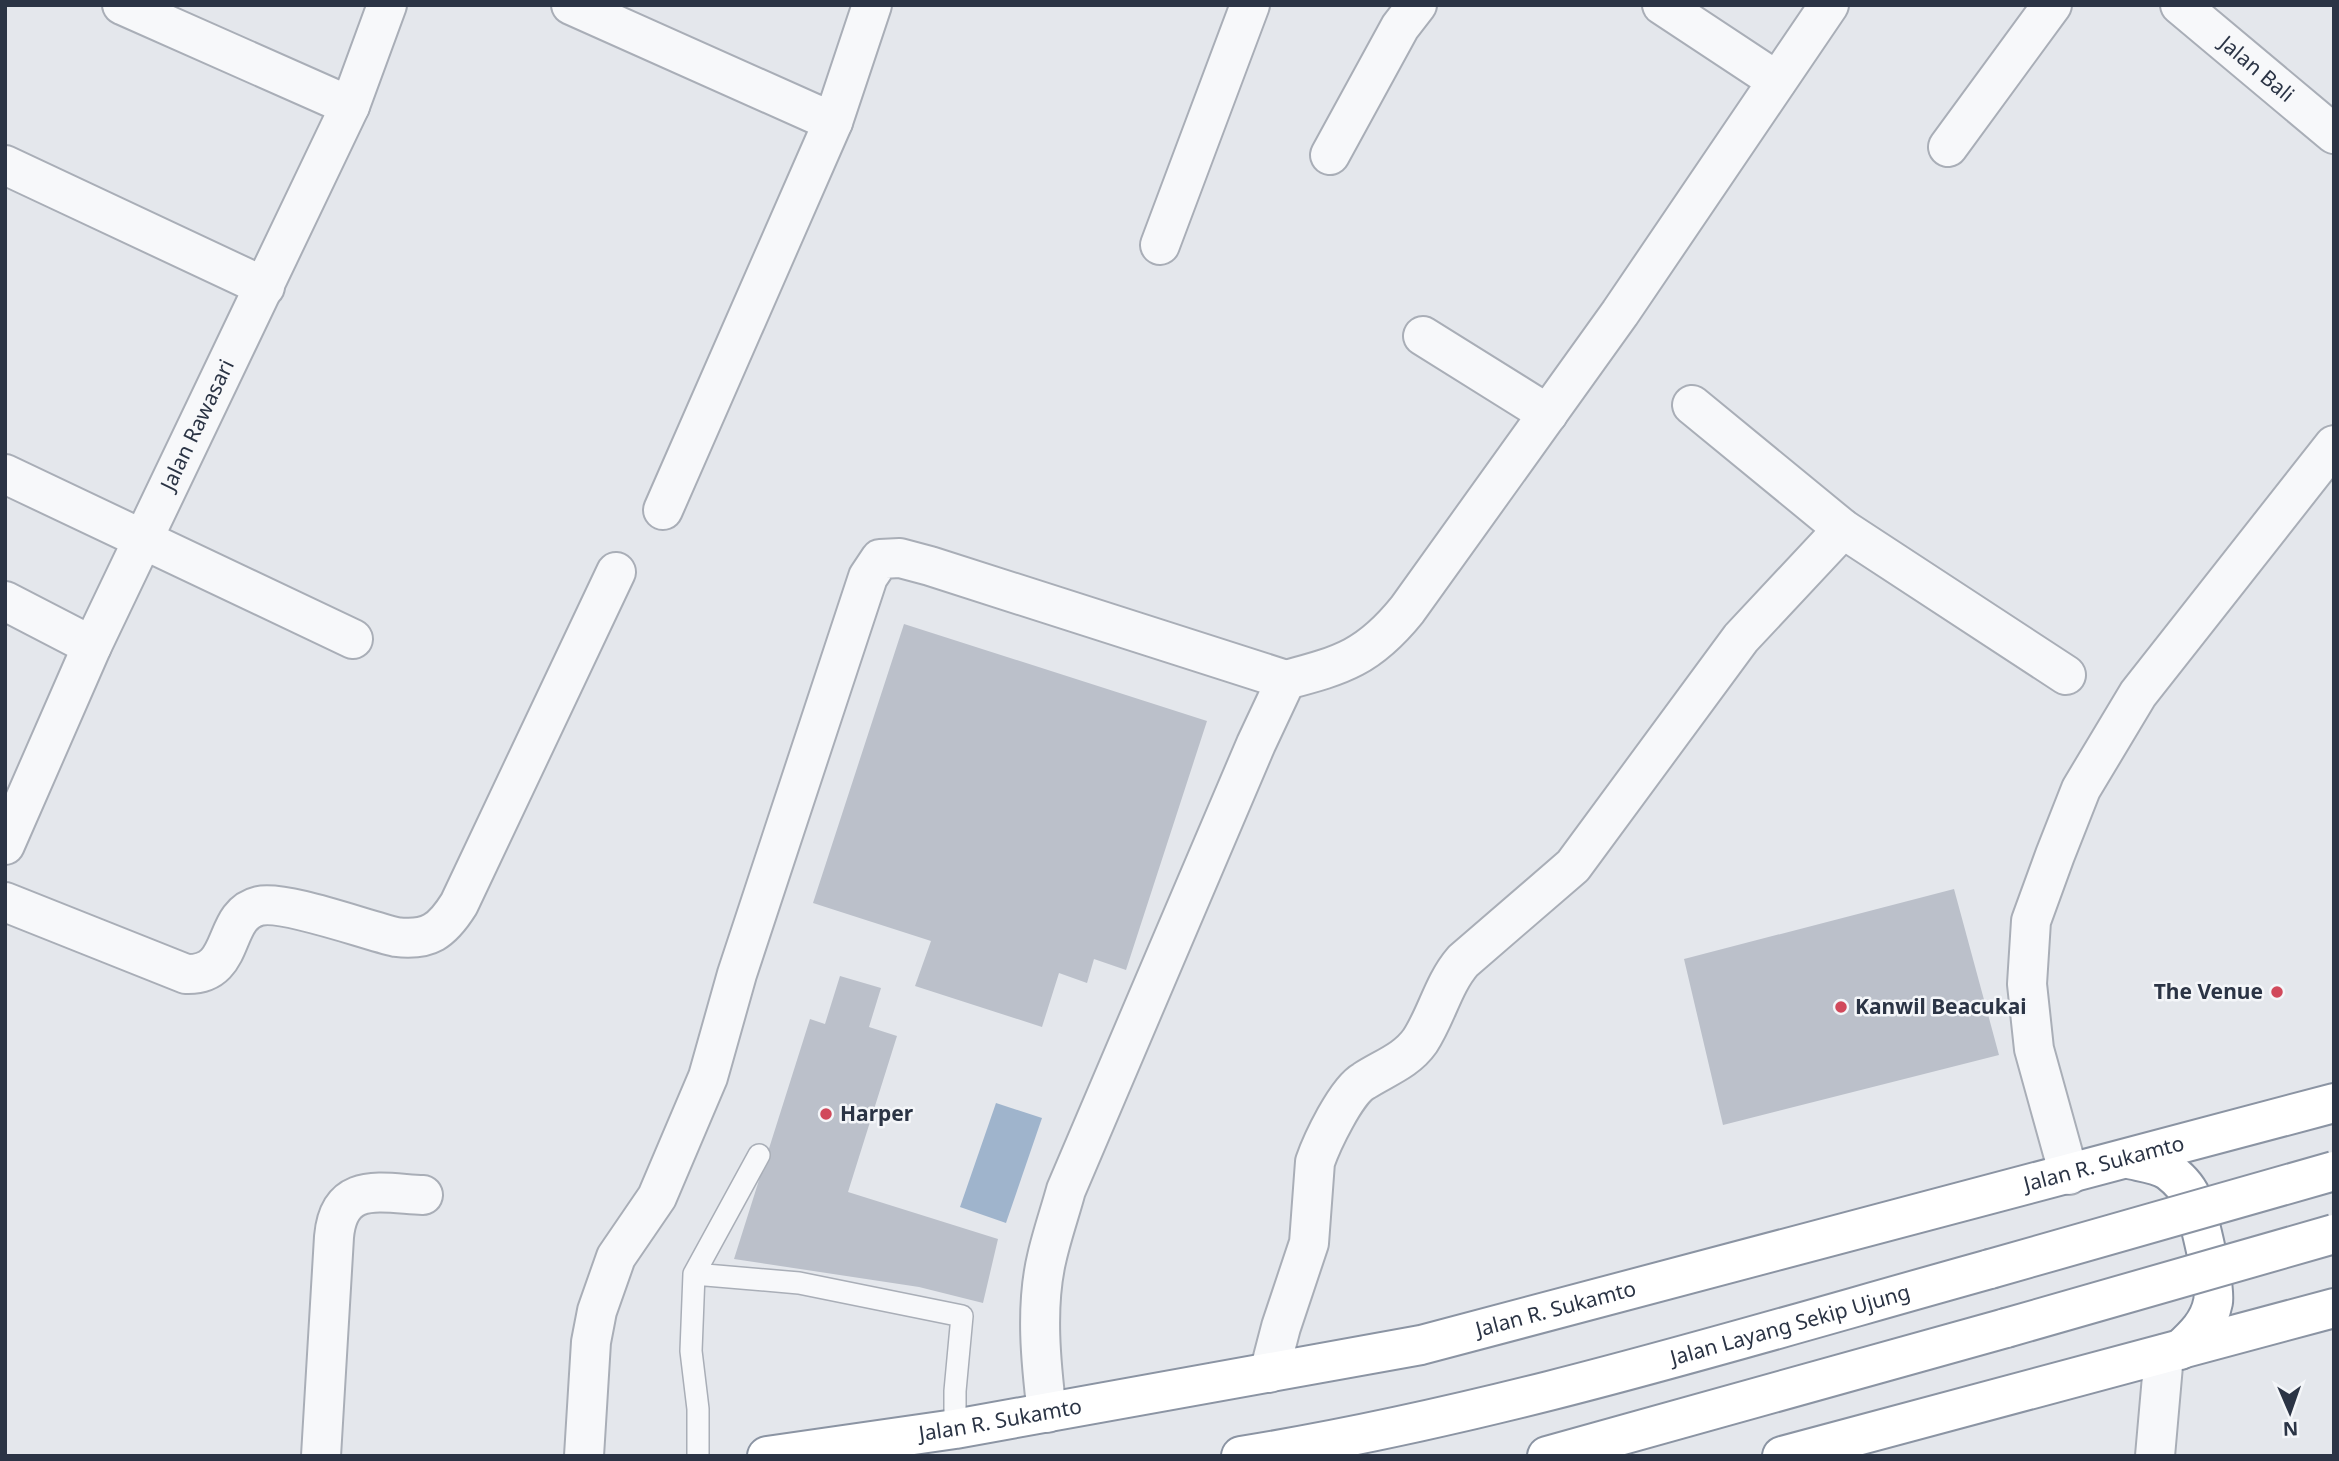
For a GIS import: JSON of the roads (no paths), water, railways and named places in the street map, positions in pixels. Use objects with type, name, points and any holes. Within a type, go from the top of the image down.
[{"type":"highway","name":"Jalan R. Sukamto","points":[[767,1456],[955,1429],[1421,1345],[2334,1103]]},
{"type":"highway","points":[[2129,1159],[2167,1169],[2193,1199],[2213,1284],[2213,1301],[2207,1319],[2197,1335],[2172,1352]]},
{"type":"highway","name":"Jalan Layang Sekip Ujung","points":[[1241,1456],[1320,1443],[1526,1398],[2334,1171]]},
{"type":"highway","points":[[1547,1456],[2334,1234]]},
{"type":"highway","points":[[1782,1456],[2334,1308]]},
{"type":"street","points":[[122,5],[350,106]]},
{"type":"street","name":"Jalan Rawasari","points":[[5,845],[92,646],[350,106],[387,5]]},
{"type":"street","points":[[571,5],[833,122]]},
{"type":"street","points":[[663,510],[833,122],[872,5]]},
{"type":"street","points":[[1160,245],[1250,5]]},
{"type":"street","points":[[1330,155],[1400,27],[1417,5]]},
{"type":"street","points":[[1662,5],[1777,81]]},
{"type":"street","points":[[584,1456],[592,1342],[601,1298],[616,1257],[657,1197],[708,1077],[737,974],[868,577],[880,559],[900,558],[930,566],[1286,680],[1323,671],[1365,652],[1388,634],[1407,610],[1548,414],[1620,313],[1829,5]]},
{"type":"street","points":[[1948,147],[2052,5]]},
{"type":"street","name":"Jalan Bali","points":[[2180,5],[2334,134]]},
{"type":"street","points":[[5,165],[265,287]]},
{"type":"street","points":[[1423,336],[1548,414]]},
{"type":"street","points":[[1692,405],[1843,529],[2066,674]]},
{"type":"street","points":[[2069,1175],[2034,1049],[2027,984],[2031,921],[2054,855],[2081,789],[2138,694],[2334,445]]},
{"type":"street","points":[[5,474],[352,639]]},
{"type":"street","points":[[1269,1373],[1309,1243],[1315,1162],[1352,1089],[1397,1064],[1419,1042],[1451,974],[1573,866],[1741,638],[1843,529]]},
{"type":"street","points":[[5,902],[186,974],[204,972],[214,967],[239,920],[256,906],[280,906],[396,937],[425,937],[448,922],[459,904],[616,572]]},
{"type":"street","points":[[5,601],[92,646]]},
{"type":"street","points":[[1047,1413],[1041,1316],[1046,1259],[1066,1190],[1286,680]]},
{"type":"street","points":[[321,1456],[334,1237],[338,1213],[351,1199],[373,1193],[423,1195]]},
{"type":"street","points":[[2155,1456],[2172,1352]]},
{"type":"lane","points":[[698,1456],[698,1409],[691,1350],[694,1274],[699,1260],[759,1155]]},
{"type":"lane","points":[[694,1274],[799,1283],[962,1315],[955,1391],[955,1429]]},
{"type":"water","points":[[996,1103],[1042,1118],[1006,1223],[960,1207]]},
{"type":"place","name":"The Venue","points":[[2277,992]]},
{"type":"place","name":"Kanwil Beacukai","points":[[1841,1007]]},
{"type":"place","name":"Harper","points":[[826,1114]]}]
